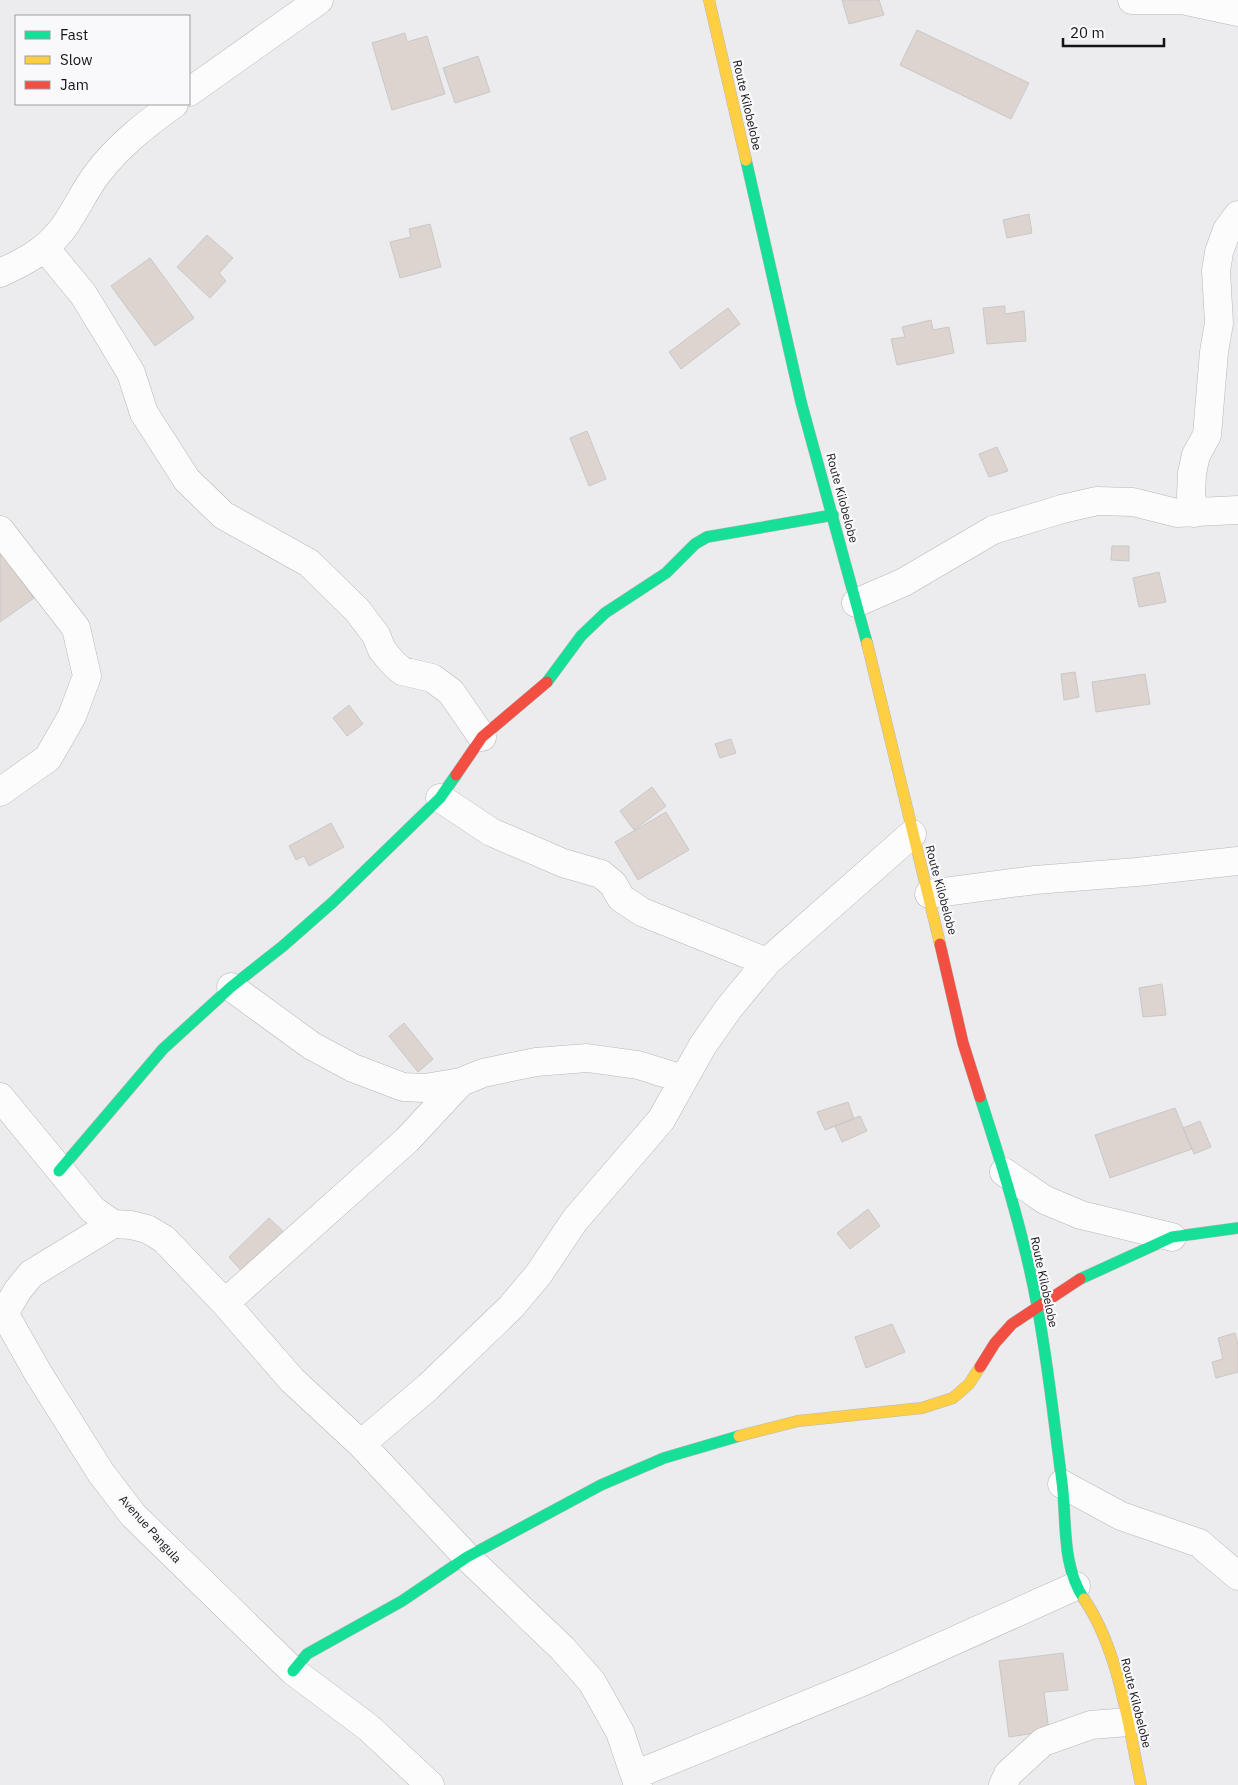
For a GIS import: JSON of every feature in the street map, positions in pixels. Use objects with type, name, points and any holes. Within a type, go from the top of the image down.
[{"type":"street","points":[[190,91],[319,0]]},
{"type":"street","name":"Route Kilobelobe","points":[[709,0],[801,402],[879,687],[912,834],[929,894],[964,1043],[1004,1172],[1037,1305],[1062,1484],[1065,1541],[1076,1586],[1088,1604],[1105,1642],[1118,1680],[1141,1785]]},
{"type":"street","points":[[1132,0],[1182,0],[1223,6]]},
{"type":"street","points":[[0,274],[45,248],[60,232],[96,174],[117,150],[173,105]]},
{"type":"street","points":[[1194,513],[1191,496],[1192,473],[1196,455],[1207,435],[1214,352],[1219,323],[1216,271],[1219,252],[1227,230],[1238,215]]},
{"type":"street","points":[[45,248],[83,294],[113,343],[130,373],[144,413],[187,480],[223,515],[309,563],[356,610],[376,635],[382,650],[393,663],[402,671],[432,678],[451,692],[482,737]]},
{"type":"street","points":[[856,604],[904,582],[993,530],[1097,501],[1133,502],[1177,513],[1238,510]]},
{"type":"street","points":[[59,1171],[162,1049],[231,987],[283,946],[333,902],[440,798],[482,737],[543,687],[581,636],[605,613],[666,573],[695,544],[707,537],[833,515]]},
{"type":"street","points":[[0,530],[76,628],[87,676],[72,716],[48,758],[0,792]]},
{"type":"street","points":[[440,798],[490,832],[563,863],[601,874],[614,884],[621,898],[642,912],[767,962]]},
{"type":"street","points":[[361,1444],[428,1387],[511,1307],[538,1275],[575,1220],[661,1120],[684,1079],[729,1008],[767,962],[912,834]]},
{"type":"street","points":[[929,894],[1035,880],[1137,872],[1238,860]]},
{"type":"street","points":[[231,987],[294,1034],[353,1068],[403,1087],[426,1088],[461,1082],[483,1073],[536,1062],[587,1058],[638,1065],[684,1079]]},
{"type":"street","points":[[225,1303],[407,1140],[461,1082]]},
{"type":"street","points":[[0,1097],[92,1210],[113,1224],[131,1225],[147,1229],[164,1239],[225,1303],[292,1380],[361,1444],[467,1556],[562,1648],[592,1682],[620,1732],[637,1780],[1076,1586]]},
{"type":"street","points":[[1004,1172],[1044,1200],[1081,1215],[1172,1237]]},
{"type":"street","points":[[2,1317],[31,1274],[113,1224]]},
{"type":"street","points":[[293,1671],[308,1654],[338,1635],[402,1601],[467,1556],[569,1501],[664,1458],[771,1426],[798,1421],[922,1408],[953,1398],[969,1384],[995,1343],[1012,1324],[1037,1305],[1084,1276],[1172,1237],[1238,1228]]},
{"type":"street","name":"Avenue Pangula","points":[[2,1317],[101,1473],[133,1515],[293,1671],[369,1728],[430,1785]]},
{"type":"street","points":[[1062,1484],[1121,1516],[1199,1542],[1238,1576]]},
{"type":"street","points":[[1003,1785],[1008,1774],[1043,1742],[1091,1725],[1128,1722]]},
{"type":"building","points":[[842,0],[879,0],[884,15],[849,24]]},
{"type":"building","points":[[917,30],[1029,83],[1011,119],[900,65]]},
{"type":"building","points":[[405,33],[407,42],[427,36],[445,94],[392,110],[372,43]]},
{"type":"building","points":[[478,56],[490,92],[455,103],[443,68]]},
{"type":"building","points":[[1029,214],[1032,233],[1007,238],[1003,220]]},
{"type":"building","points":[[430,224],[441,267],[400,278],[390,242],[411,237],[409,229]]},
{"type":"building","points":[[207,235],[233,258],[219,273],[226,281],[210,298],[177,267]]},
{"type":"building","points":[[150,258],[194,318],[155,346],[111,286]]},
{"type":"building","points":[[1005,306],[1005,314],[1024,311],[1026,341],[987,344],[983,308]]},
{"type":"building","points":[[728,308],[740,324],[681,369],[669,352]]},
{"type":"building","points":[[931,320],[933,330],[949,327],[954,353],[897,365],[891,339],[905,337],[902,327]]},
{"type":"building","points":[[587,431],[606,479],[589,486],[570,438]]},
{"type":"building","points":[[997,447],[1008,471],[989,477],[979,454]]},
{"type":"building","points":[[1112,546],[1129,546],[1129,561],[1111,560]]},
{"type":"building","points":[[0,551],[34,598],[0,622]]},
{"type":"building","points":[[1159,572],[1166,602],[1139,607],[1133,578]]},
{"type":"building","points":[[1075,672],[1079,697],[1064,700],[1061,674]]},
{"type":"building","points":[[1145,674],[1150,704],[1096,712],[1092,682]]},
{"type":"building","points":[[349,705],[363,724],[347,736],[333,718]]},
{"type":"building","points":[[731,739],[736,753],[720,758],[715,744]]},
{"type":"building","points":[[652,787],[666,806],[634,830],[620,811]]},
{"type":"building","points":[[666,812],[689,850],[638,880],[615,842]]},
{"type":"building","points":[[331,823],[344,847],[309,866],[304,856],[296,860],[289,846]]},
{"type":"building","points":[[1162,984],[1166,1015],[1143,1017],[1139,988]]},
{"type":"building","points":[[404,1023],[433,1059],[418,1072],[389,1036]]},
{"type":"building","points":[[848,1102],[854,1119],[825,1130],[817,1112]]},
{"type":"building","points":[[1175,1108],[1192,1149],[1110,1178],[1095,1135]]},
{"type":"building","points":[[860,1116],[867,1131],[842,1142],[835,1126]]},
{"type":"building","points":[[1200,1121],[1211,1147],[1194,1154],[1183,1128]]},
{"type":"building","points":[[868,1209],[880,1226],[850,1249],[837,1233]]},
{"type":"building","points":[[269,1218],[287,1235],[245,1275],[229,1257]]},
{"type":"building","points":[[892,1324],[905,1352],[866,1368],[855,1337]]},
{"type":"building","points":[[1235,1333],[1238,1344],[1238,1372],[1216,1378],[1212,1362],[1223,1359],[1218,1338]]},
{"type":"building","points":[[1063,1653],[1068,1690],[1044,1692],[1049,1731],[1009,1737],[999,1661]]},
{"type":"traffic: fast","points":[[746,160],[801,402],[867,643]]},
{"type":"traffic: fast","points":[[547,682],[581,636],[605,613],[666,573],[695,544],[707,537],[833,515]]},
{"type":"traffic: fast","points":[[59,1171],[163,1049],[231,987],[283,946],[333,902],[440,798],[456,775]]},
{"type":"traffic: fast","points":[[980,1097],[1012,1200],[1032,1279],[1051,1393],[1062,1482],[1068,1557],[1077,1586],[1084,1599]]},
{"type":"traffic: fast","points":[[1080,1279],[1172,1237],[1238,1228]]},
{"type":"traffic: fast","points":[[293,1671],[307,1654],[402,1601],[467,1557],[601,1485],[664,1458],[739,1436]]},
{"type":"traffic: slow","points":[[709,0],[746,160]]},
{"type":"traffic: slow","points":[[867,643],[940,944]]},
{"type":"traffic: slow","points":[[739,1436],[798,1421],[922,1408],[953,1398],[969,1384],[980,1367]]},
{"type":"traffic: slow","points":[[1084,1599],[1096,1619],[1114,1664],[1141,1785]]},
{"type":"traffic: jam","points":[[456,775],[482,737],[547,682]]},
{"type":"traffic: jam","points":[[940,944],[963,1043],[980,1097]]},
{"type":"traffic: jam","points":[[980,1367],[995,1343],[1012,1324],[1080,1279]]}]
